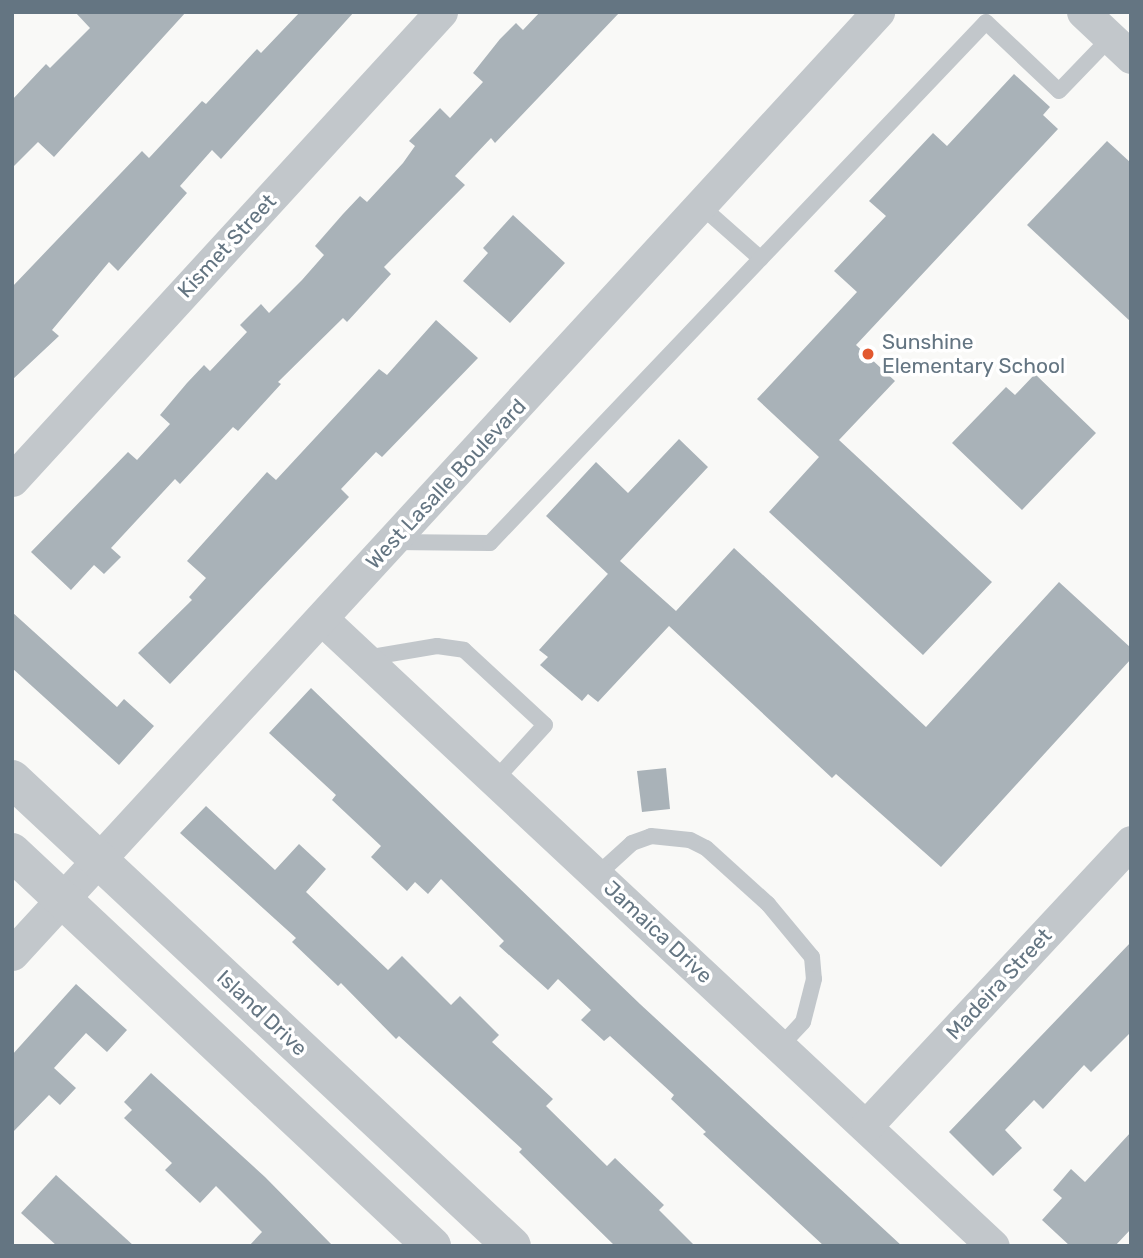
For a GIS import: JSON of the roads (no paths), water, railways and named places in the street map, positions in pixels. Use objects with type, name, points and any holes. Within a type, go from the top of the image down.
[{"type":"street","name":"Kismet Street","points":[[12,480],[441,12]]},
{"type":"street","name":"West Lasalle Boulevard","points":[[12,954],[878,12]]},
{"type":"street","points":[[1083,12],[1120,48]]},
{"type":"street","name":"Jamaica Drive","points":[[322,619],[867,1125],[993,1246]]},
{"type":"street","name":"Island Drive","points":[[12,779],[512,1246]]},
{"type":"street","name":"Madeira Street","points":[[867,1125],[1131,842]]},
{"type":"street","points":[[12,852],[432,1246]]},
{"type":"lane","points":[[392,542],[490,543],[986,22],[1059,91],[1120,48]]},
{"type":"lane","points":[[701,205],[761,259]]},
{"type":"lane","points":[[363,658],[437,646],[464,650],[545,725],[495,780]]},
{"type":"lane","points":[[597,875],[632,843],[651,836],[690,840],[706,848],[768,904],[812,957],[814,979],[803,1022],[781,1046]]},
{"type":"place","name":"Sunshine Elementary School","points":[[868,354]]}]
